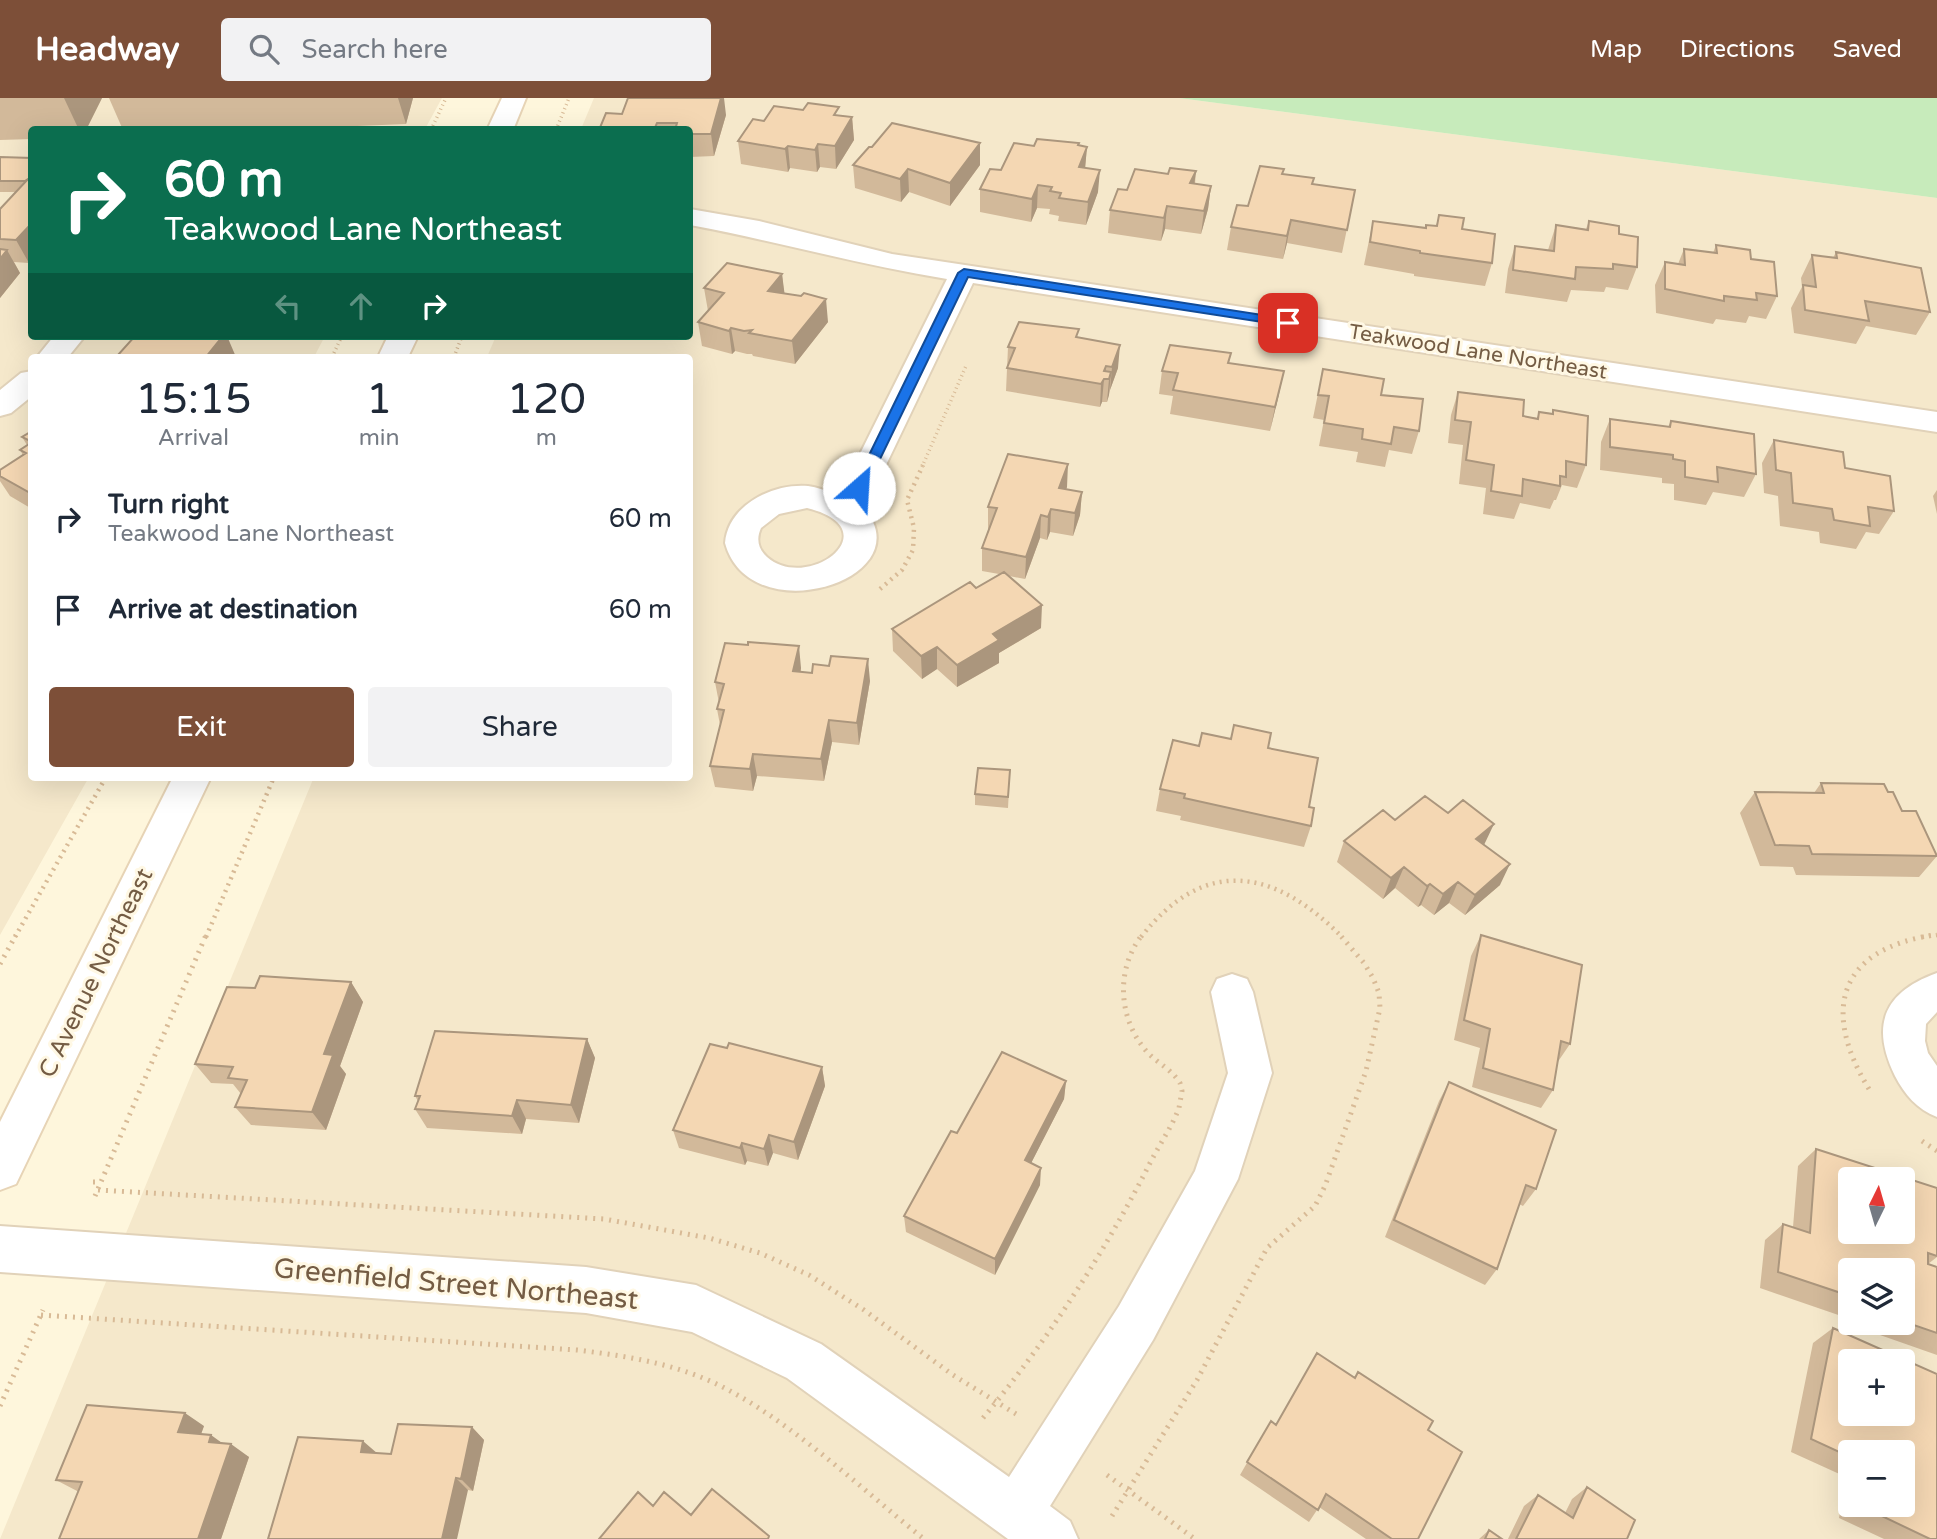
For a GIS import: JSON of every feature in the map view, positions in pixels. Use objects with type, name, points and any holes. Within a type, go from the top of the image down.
[{"type":"street","points":[[502,126],[514,98]]},
{"type":"street","name":"Teakwood Lane Northeast","points":[[693,218],[759,229],[892,262],[1937,422]]},
{"type":"street","points":[[841,506],[859,488],[964,273]]},
{"type":"street","points":[[55,354],[67,340]]},
{"type":"street","points":[[0,406],[28,383]]},
{"type":"street","name":"C Avenue Northeast","points":[[0,1169],[190,781]]},
{"type":"street","points":[[1937,991],[1919,998],[1906,1015],[1902,1036],[1908,1060],[1924,1085],[1937,1097]]},
{"type":"street","points":[[1034,1526],[1136,1323],[1215,1179],[1250,1073],[1232,992]]},
{"type":"street","name":"Greenfield Street Northeast","points":[[0,1249],[586,1290],[696,1309],[804,1361],[1034,1526]]},
{"type":"path","points":[[433,126],[446,98]]},
{"type":"path","points":[[558,126],[569,98]]},
{"type":"path","points":[[0,964],[104,781]]},
{"type":"path","points":[[95,1196],[272,781]]},
{"type":"path","points":[[93,1182],[101,1182]]},
{"type":"path","points":[[0,1406],[42,1313],[578,1350],[626,1356],[666,1365],[736,1394],[924,1539]]},
{"type":"path","points":[[1107,1475],[1195,1539]]},
{"type":"shaded area","points":[[0,98],[442,98],[427,126],[28,126],[28,340],[323,340],[316,354],[28,354],[28,781],[87,781],[0,935]]},
{"type":"shaded area","points":[[594,98],[1179,98],[1937,198],[1937,1539],[0,1539],[312,781],[693,781],[693,354],[488,354],[494,340],[693,340],[693,126],[582,126]]},
{"type":"green space","points":[[1179,98],[1937,98],[1937,198]]},
{"type":"building","points":[[628,98],[721,98],[711,134],[693,134],[693,126],[676,126],[677,123],[657,123],[656,126],[601,126],[606,113],[622,114]]},
{"type":"building","points":[[808,103],[839,107],[834,115],[852,117],[835,146],[818,144],[815,150],[788,146],[785,149],[738,141],[753,119],[764,121],[774,106],[803,110]]},
{"type":"building","points":[[892,123],[980,143],[950,183],[908,169],[900,179],[853,165]]},
{"type":"building","points":[[1037,139],[1079,143],[1078,145],[1087,147],[1079,167],[1100,170],[1088,202],[1059,198],[1061,193],[1050,191],[1052,187],[1038,185],[1032,199],[980,189],[990,169],[1001,170],[1014,143],[1034,146]]},
{"type":"building","points":[[0,157],[28,158],[28,179],[0,181]]},
{"type":"building","points":[[1260,166],[1284,169],[1282,174],[1314,178],[1312,184],[1355,190],[1347,230],[1291,220],[1287,236],[1231,227],[1237,205],[1248,206]]},
{"type":"building","points":[[1170,168],[1196,171],[1190,183],[1211,186],[1204,211],[1167,206],[1164,218],[1110,210],[1118,189],[1127,190],[1135,169],[1168,174]]},
{"type":"building","points":[[28,179],[28,227],[16,240],[0,239],[0,209]]},
{"type":"building","points":[[1439,215],[1464,218],[1462,229],[1495,234],[1492,263],[1420,253],[1370,242],[1373,221],[1426,228],[1426,225],[1437,226]]},
{"type":"building","points":[[1589,221],[1619,226],[1619,234],[1638,237],[1637,267],[1613,264],[1613,269],[1576,267],[1575,279],[1513,270],[1515,246],[1554,251],[1556,225],[1588,230]]},
{"type":"building","points":[[1716,245],[1750,250],[1751,259],[1774,262],[1777,296],[1756,293],[1757,300],[1724,296],[1724,301],[1665,289],[1665,262],[1685,265],[1684,249],[1717,253]]},
{"type":"building","points":[[0,249],[7,250],[0,259]]},
{"type":"building","points":[[1836,252],[1921,268],[1930,312],[1865,301],[1869,321],[1805,310],[1803,285],[1816,287],[1812,255],[1837,258]]},
{"type":"building","points":[[727,263],[782,274],[768,291],[801,296],[804,293],[826,299],[792,341],[749,333],[752,330],[731,328],[729,331],[698,322],[724,293],[704,288]]},
{"type":"building","points":[[1019,322],[1079,329],[1076,337],[1120,345],[1112,367],[1106,366],[1104,371],[1111,372],[1109,379],[1104,379],[1101,384],[1007,368],[1015,348],[1008,347]]},
{"type":"building","points":[[131,340],[220,340],[208,354],[119,354]]},
{"type":"building","points":[[1170,345],[1231,353],[1228,363],[1284,371],[1275,407],[1173,390],[1178,373],[1162,371]]},
{"type":"building","points":[[1323,369],[1384,379],[1381,395],[1423,399],[1419,431],[1394,427],[1391,444],[1362,439],[1363,429],[1324,423],[1329,396],[1318,395]]},
{"type":"building","points":[[1458,392],[1524,400],[1523,416],[1538,419],[1539,412],[1553,414],[1553,410],[1588,416],[1586,465],[1566,461],[1566,477],[1560,476],[1560,486],[1523,479],[1522,496],[1491,491],[1494,465],[1466,460],[1471,422],[1455,420]]},
{"type":"building","points":[[1610,419],[1670,427],[1671,421],[1754,434],[1756,474],[1717,467],[1718,482],[1685,477],[1685,461],[1673,459],[1673,455],[1610,447]]},
{"type":"building","points":[[1774,440],[1843,452],[1845,468],[1890,476],[1894,511],[1868,507],[1870,526],[1834,520],[1832,509],[1793,503],[1791,473],[1776,470]]},
{"type":"building","points":[[28,445],[28,492],[0,476],[0,470],[26,453],[20,450]]},
{"type":"building","points":[[1008,454],[1068,464],[1059,488],[1082,492],[1075,513],[1051,509],[1048,517],[1041,515],[1026,557],[982,548],[997,508],[988,507]]},
{"type":"building","points":[[1004,572],[1042,605],[993,634],[999,640],[957,665],[937,647],[921,656],[892,629],[970,582],[976,588]]},
{"type":"building","points":[[748,642],[799,646],[793,671],[812,673],[813,664],[829,666],[831,656],[868,659],[857,723],[829,720],[821,759],[753,754],[750,769],[710,766],[724,710],[717,709],[724,684],[715,682],[725,643],[748,645]]},
{"type":"building","points":[[1234,725],[1271,733],[1268,748],[1318,758],[1309,807],[1314,808],[1311,826],[1184,798],[1185,794],[1160,789],[1173,740],[1199,746],[1202,733],[1231,739]]},
{"type":"building","points":[[978,768],[1010,770],[1008,797],[975,794]]},
{"type":"building","points":[[1821,783],[1884,784],[1888,792],[1893,792],[1902,811],[1916,811],[1937,856],[1812,854],[1809,846],[1775,845],[1755,792],[1824,793]]},
{"type":"building","points":[[1425,796],[1448,813],[1463,800],[1494,824],[1476,839],[1510,864],[1475,895],[1458,882],[1443,894],[1430,884],[1427,886],[1404,867],[1391,878],[1344,841],[1383,810],[1395,820]]},
{"type":"building","points":[[1481,935],[1582,965],[1570,1044],[1561,1041],[1553,1090],[1483,1068],[1490,1029],[1464,1020]]},
{"type":"building","points":[[260,976],[351,982],[324,1054],[333,1055],[312,1112],[235,1107],[247,1080],[228,1078],[233,1067],[195,1064],[227,987],[255,988]]},
{"type":"building","points":[[435,1031],[587,1039],[571,1105],[517,1100],[512,1116],[415,1109],[420,1096],[415,1096]]},
{"type":"building","points":[[729,1043],[822,1067],[794,1142],[769,1135],[764,1149],[742,1143],[740,1148],[673,1130],[710,1044],[727,1048]]},
{"type":"building","points":[[1002,1052],[1066,1081],[1025,1160],[1041,1168],[995,1259],[904,1216],[951,1131],[957,1133]]},
{"type":"building","points":[[1449,1082],[1556,1130],[1536,1189],[1526,1185],[1497,1269],[1394,1220]]},
{"type":"building","points":[[1816,1149],[1872,1167],[1838,1167],[1838,1244],[1915,1244],[1915,1181],[1937,1188],[1937,1256],[1928,1253],[1928,1264],[1937,1267],[1937,1333],[1915,1325],[1915,1258],[1838,1258],[1838,1292],[1778,1272],[1783,1224],[1810,1233]]},
{"type":"building","points":[[1833,1328],[1838,1330],[1838,1335],[1849,1335],[1880,1349],[1838,1349],[1838,1426],[1915,1426],[1915,1364],[1937,1374],[1937,1539],[1930,1539],[1884,1517],[1915,1517],[1915,1440],[1838,1440],[1838,1451],[1811,1439]]},
{"type":"building","points":[[1317,1353],[1355,1378],[1358,1372],[1433,1421],[1428,1430],[1462,1452],[1418,1539],[1392,1539],[1326,1494],[1318,1510],[1247,1462],[1271,1421],[1276,1425]]},
{"type":"building","points":[[87,1405],[185,1413],[178,1432],[211,1435],[209,1442],[231,1444],[198,1539],[59,1539],[82,1482],[56,1480]]},
{"type":"building","points":[[398,1424],[472,1427],[461,1479],[456,1478],[442,1539],[268,1539],[298,1437],[363,1441],[361,1452],[391,1454]]},
{"type":"building","points":[[1587,1487],[1635,1520],[1627,1539],[1516,1539],[1538,1495],[1573,1518]]},
{"type":"building","points":[[712,1489],[769,1536],[768,1539],[599,1539],[638,1492],[653,1506],[664,1492],[691,1515]]},
{"type":"building","points":[[1489,1530],[1502,1539],[1485,1539]]},
{"type":"route","points":[[859,488],[964,273],[1288,323]]}]
